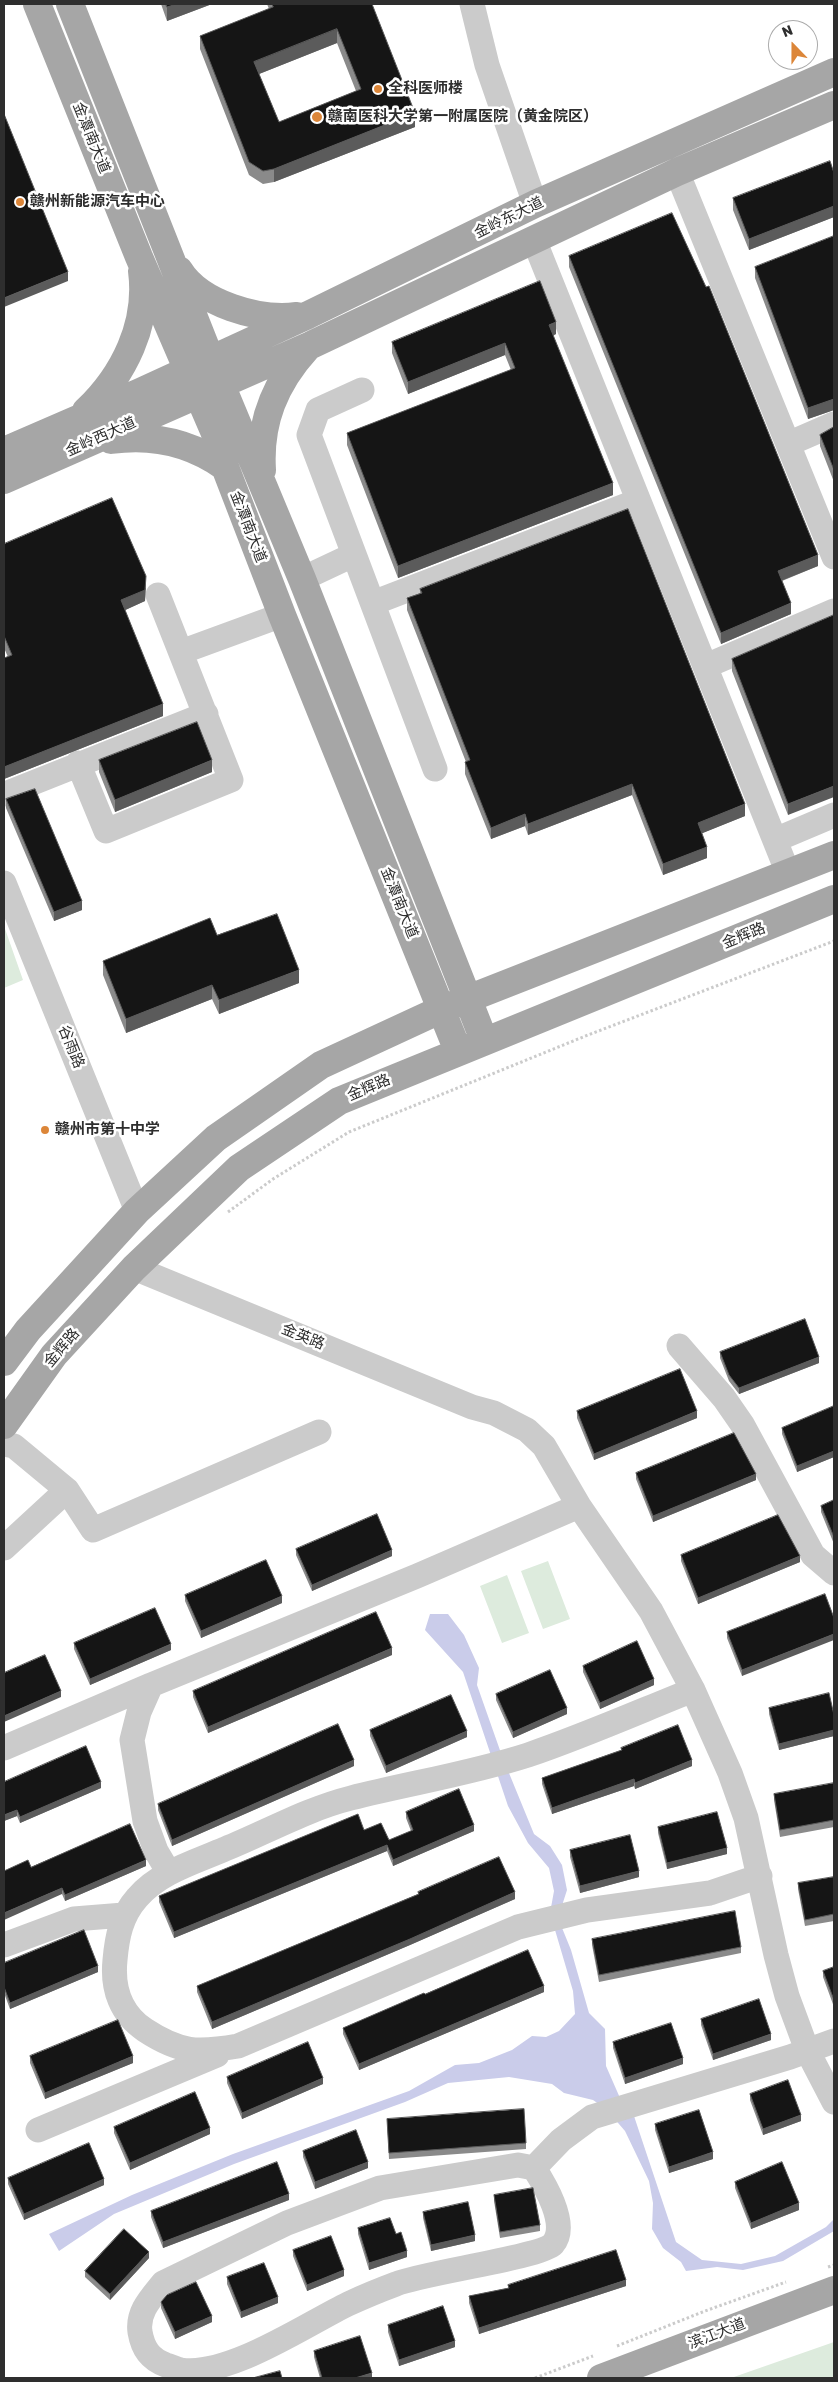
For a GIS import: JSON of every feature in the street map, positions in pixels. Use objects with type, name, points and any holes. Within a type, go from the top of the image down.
[{"type":"main road","name":"金潭南大道","points":[[37,4],[140,257],[199,364],[210,390],[265,486],[484,1040]]},
{"type":"main road","name":"金潭南大道","points":[[70,4],[166,248],[199,364]]},
{"type":"main road","name":"金岭东大道","points":[[199,364],[430,257],[535,204],[834,72]]},
{"type":"main road","name":"金岭东大道","points":[[210,390],[311,345],[677,172],[834,105]]},
{"type":"main road","points":[[166,248],[183,277],[196,288],[224,305],[257,315],[282,317],[308,315]]},
{"type":"main road","points":[[69,423],[84,413],[110,386],[128,355],[136,334],[143,298],[140,257]]},
{"type":"main road","points":[[430,257],[443,283]]},
{"type":"main road","points":[[265,486],[261,452],[266,417],[279,386],[311,345]]},
{"type":"main road","name":"金岭西大道","points":[[4,451],[199,364]]},
{"type":"main road","name":"金潭南大道","points":[[210,390],[217,438],[225,467],[282,615],[458,1051]]},
{"type":"main road","name":"金岭西大道","points":[[4,480],[210,390]]},
{"type":"main road","points":[[90,442],[146,437],[164,440],[198,450],[225,467]]},
{"type":"main road","points":[[4,1362],[28,1330],[137,1211],[216,1138],[321,1064],[442,1009],[834,855]]},
{"type":"main road","name":"金辉路","points":[[4,1425],[54,1355],[134,1268],[239,1168],[332,1106],[484,1040],[832,906]]},
{"type":"main road","name":"滨江大道","points":[[600,2366],[830,2279]]},
{"type":"main road","name":"滨江大道","points":[[652,2378],[834,2308]]},
{"type":"street","points":[[472,4],[487,65],[535,204]]},
{"type":"street","points":[[677,172],[834,557]]},
{"type":"street","points":[[534,240],[788,873]]},
{"type":"street","points":[[362,390],[318,410],[309,435],[435,769]]},
{"type":"street","points":[[788,444],[834,424]]},
{"type":"street","points":[[373,604],[638,501]]},
{"type":"street","points":[[302,579],[353,555]]},
{"type":"street","points":[[78,763],[106,831],[231,780],[158,595]]},
{"type":"street","points":[[706,666],[834,611]]},
{"type":"street","points":[[181,652],[282,615]]},
{"type":"street","points":[[5,794],[78,763],[206,714]]},
{"type":"street","points":[[775,840],[834,816]]},
{"type":"street","name":"谷雨路","points":[[4,883],[137,1211]]},
{"type":"street","name":"金英路","points":[[134,1268],[472,1407],[494,1412],[527,1430],[544,1446],[579,1506],[651,1611],[693,1690],[730,1773],[746,1818],[787,1996],[807,2050],[834,2102]]},
{"type":"street","points":[[679,1346],[724,1398],[742,1424],[814,1555],[834,1573]]},
{"type":"street","points":[[4,1444],[14,1446],[67,1490],[93,1530],[319,1432]]},
{"type":"street","points":[[4,1548],[67,1490]]},
{"type":"street","points":[[4,1748],[151,1684],[417,1576],[579,1506]]},
{"type":"street","points":[[151,1684],[138,1712],[132,1740],[145,1821],[156,1851],[169,1873]]},
{"type":"street","points":[[238,2046],[192,2051],[162,2041],[138,2025],[121,2005],[115,1985],[117,1940],[124,1915],[138,1896],[169,1873],[293,1819],[349,1799],[432,1782],[485,1768],[528,1754],[693,1690]]},
{"type":"street","points":[[38,2130],[518,1927],[587,1910],[710,1893],[760,1876]]},
{"type":"street","points":[[4,1945],[74,1919],[124,1915]]},
{"type":"street","points":[[534,2168],[561,2140],[592,2118],[790,2058],[834,2040]]},
{"type":"street","points":[[518,2165],[534,2168],[547,2187],[556,2212],[558,2232],[552,2244],[536,2253],[434,2273],[397,2283],[348,2304],[300,2331],[237,2360],[212,2368],[181,2370],[154,2360],[142,2344],[139,2322],[148,2300],[164,2283],[287,2223],[380,2188],[518,2165]]},
{"type":"path","points":[[225,1214],[273,1179],[349,1132],[588,1035],[834,941]]},
{"type":"path","points":[[830,2279],[834,2265]]},
{"type":"path","points":[[609,2349],[788,2281]]},
{"type":"path","points":[[535,2378],[600,2366]]},
{"type":"green space","points":[[4,926],[23,980],[4,988]]},
{"type":"green space","points":[[548,1561],[570,1619],[543,1629],[521,1571]]},
{"type":"green space","points":[[507,1575],[529,1633],[502,1643],[480,1586]]},
{"type":"green space","points":[[834,2342],[834,2378],[731,2378]]},
{"type":"water","points":[[430,1614],[448,1614],[464,1635],[479,1668],[477,1685],[502,1756],[534,1834],[550,1846],[562,1865],[567,1890],[558,1918],[571,1950],[589,2013],[605,2029],[606,2066],[620,2098],[629,2101],[676,2242],[702,2260],[741,2264],[775,2256],[826,2227],[834,2219],[834,2231],[783,2261],[743,2270],[717,2267],[686,2271],[681,2262],[663,2248],[652,2229],[653,2203],[649,2181],[625,2131],[606,2109],[593,2100],[564,2093],[552,2084],[509,2077],[448,2083],[405,2102],[234,2164],[114,2214],[59,2251],[49,2234],[132,2195],[233,2154],[409,2091],[455,2065],[479,2063],[512,2050],[532,2036],[546,2037],[559,2031],[575,2014],[573,1991],[550,1913],[554,1891],[549,1868],[528,1843],[508,1806],[463,1672],[425,1630]]},
{"type":"building","points":[[166,4],[177,4],[167,7]]},
{"type":"building","name":"全科医师楼","points":[[272,4],[372,4],[415,113],[274,169],[263,171],[249,162],[200,36],[273,7]],"holes":[[[337,29],[361,89],[279,122],[254,62]]]},
{"type":"building","name":"赣州新能源汽车中心","points":[[4,114],[68,272],[4,298]]},
{"type":"building","points":[[830,161],[834,173],[834,206],[749,239],[733,198]]},
{"type":"building","points":[[672,213],[706,287],[709,286],[818,555],[778,571],[791,603],[721,633],[569,256]]},
{"type":"building","points":[[834,236],[834,399],[808,408],[755,267]]},
{"type":"building","points":[[540,281],[556,322],[549,325],[613,483],[398,566],[347,433],[515,368],[505,343],[408,382],[392,342]]},
{"type":"building","points":[[834,427],[834,470],[820,435]]},
{"type":"building","points":[[112,498],[146,576],[145,590],[121,600],[163,704],[4,767],[4,658],[12,655],[4,636],[4,544]]},
{"type":"building","points":[[628,509],[745,804],[698,823],[707,847],[663,864],[632,784],[528,824],[525,814],[491,828],[465,762],[470,760],[407,598],[422,593],[420,589]]},
{"type":"building","points":[[834,615],[834,786],[788,804],[732,659]]},
{"type":"building","points":[[197,722],[212,760],[115,800],[99,760]]},
{"type":"building","points":[[35,789],[82,901],[54,912],[6,799]]},
{"type":"building","points":[[277,914],[299,970],[219,1000],[212,985],[126,1019],[103,961],[210,918],[217,935]]},
{"type":"building","points":[[805,1319],[819,1357],[739,1388],[729,1375],[720,1352]]},
{"type":"building","points":[[680,1369],[697,1411],[594,1454],[577,1411]]},
{"type":"building","points":[[834,1406],[834,1451],[797,1466],[782,1428]]},
{"type":"building","points":[[734,1433],[756,1474],[653,1516],[636,1473]]},
{"type":"building","points":[[834,1500],[834,1537],[821,1506]]},
{"type":"building","points":[[377,1514],[392,1550],[312,1585],[296,1549]]},
{"type":"building","points":[[778,1515],[800,1556],[698,1598],[681,1555]]},
{"type":"building","points":[[266,1560],[282,1596],[201,1631],[185,1595]]},
{"type":"building","points":[[825,1594],[834,1618],[834,1634],[742,1670],[727,1632]]},
{"type":"building","points":[[155,1608],[171,1644],[90,1679],[74,1643]]},
{"type":"building","points":[[376,1612],[392,1648],[208,1727],[193,1691]]},
{"type":"building","points":[[637,1641],[654,1679],[600,1703],[583,1666]]},
{"type":"building","points":[[45,1655],[61,1691],[4,1716],[4,1673]]},
{"type":"building","points":[[550,1670],[567,1708],[513,1732],[496,1694]]},
{"type":"building","points":[[829,1693],[834,1715],[834,1730],[779,1744],[769,1708]]},
{"type":"building","points":[[451,1695],[467,1731],[386,1766],[370,1730]]},
{"type":"building","points":[[338,1724],[354,1760],[172,1840],[158,1804]]},
{"type":"building","points":[[678,1725],[692,1760],[635,1783],[634,1779],[552,1808],[542,1778],[622,1750],[621,1748]]},
{"type":"building","points":[[86,1746],[101,1782],[20,1817],[17,1810],[4,1815],[4,1782]]},
{"type":"building","points":[[834,1783],[834,1820],[780,1830],[774,1794]]},
{"type":"building","points":[[459,1789],[474,1825],[393,1860],[387,1845],[174,1932],[159,1896],[358,1814],[364,1830],[381,1823],[389,1840],[413,1830],[406,1812]]},
{"type":"building","points":[[717,1812],[727,1848],[667,1863],[658,1827]]},
{"type":"building","points":[[130,1824],[146,1860],[65,1895],[62,1888],[4,1913],[4,1871],[28,1860],[31,1867]]},
{"type":"building","points":[[630,1835],[639,1871],[580,1886],[570,1850]]},
{"type":"building","points":[[499,1857],[515,1892],[410,1939],[212,2022],[197,1986],[419,1894],[418,1892]]},
{"type":"building","points":[[834,1877],[834,1914],[805,1920],[798,1883]]},
{"type":"building","points":[[735,1911],[741,1947],[599,1975],[592,1939]]},
{"type":"building","points":[[84,1930],[98,1966],[10,2003],[4,1987],[4,1963]]},
{"type":"building","points":[[528,1950],[544,1986],[359,2064],[343,2028]]},
{"type":"building","points":[[834,1967],[834,2000],[823,1971]]},
{"type":"building","points":[[759,1999],[771,2034],[713,2054],[701,2019]]},
{"type":"building","points":[[118,2020],[133,2056],[45,2093],[30,2056]]},
{"type":"building","points":[[671,2023],[683,2058],[625,2078],[613,2042]]},
{"type":"building","points":[[308,2042],[323,2078],[242,2113],[227,2077]]},
{"type":"building","points":[[788,2080],[801,2115],[763,2129],[750,2094]]},
{"type":"building","points":[[195,2092],[210,2128],[130,2163],[114,2127]]},
{"type":"building","points":[[524,2109],[526,2143],[389,2153],[387,2119]]},
{"type":"building","points":[[699,2110],[713,2152],[669,2167],[655,2124]]},
{"type":"building","points":[[356,2130],[368,2162],[315,2182],[303,2151]]},
{"type":"building","points":[[89,2143],[104,2179],[24,2214],[8,2178]]},
{"type":"building","points":[[277,2162],[289,2194],[163,2242],[151,2211]]},
{"type":"building","points":[[782,2162],[799,2203],[751,2223],[735,2182]]},
{"type":"building","points":[[533,2188],[540,2225],[500,2232],[494,2195]]},
{"type":"building","points":[[468,2202],[475,2235],[431,2245],[423,2212]]},
{"type":"building","points":[[390,2218],[396,2234],[401,2232],[407,2251],[369,2263],[358,2228]]},
{"type":"building","points":[[124,2229],[149,2252],[110,2294],[85,2271]]},
{"type":"building","points":[[331,2236],[344,2270],[307,2285],[293,2250]]},
{"type":"building","points":[[616,2250],[626,2280],[479,2328],[469,2296],[509,2288],[508,2285]]},
{"type":"building","points":[[264,2263],[278,2297],[241,2312],[227,2277]]},
{"type":"building","points":[[196,2282],[212,2316],[175,2332],[161,2302],[167,2295]]},
{"type":"building","points":[[443,2306],[455,2341],[399,2360],[388,2325]]},
{"type":"building","points":[[360,2336],[372,2373],[355,2378],[322,2378],[314,2351]]},
{"type":"building","points":[[280,2371],[282,2378],[253,2378]]},
{"type":"place","name":"全科医师楼","points":[[378,89]]},
{"type":"place","name":"赣南医科大学第一附属医院（黄金院区）","points":[[317,117]]},
{"type":"place","name":"赣州新能源汽车中心","points":[[20,202]]},
{"type":"place","name":"赣州市第十中学","points":[[45,1130]]}]
